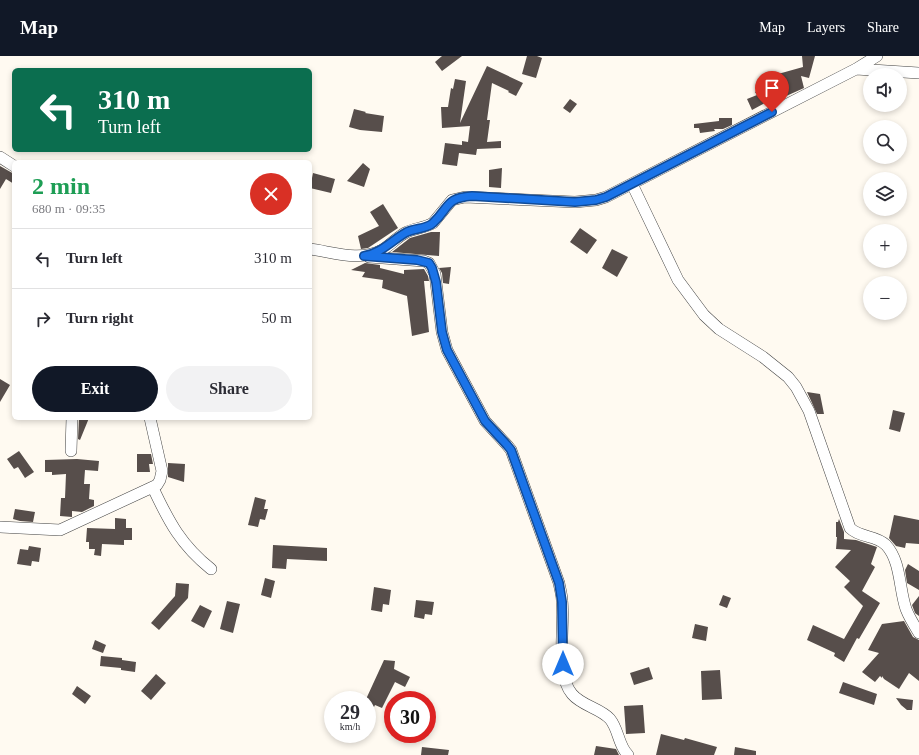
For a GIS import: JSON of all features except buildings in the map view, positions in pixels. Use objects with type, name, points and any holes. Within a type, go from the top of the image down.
[{"type":"street","points":[[364,256],[371,255],[384,249],[408,232],[429,226],[448,204],[456,198],[472,196],[585,202],[606,197],[856,69],[877,56]]},
{"type":"street","points":[[856,69],[919,73]]},
{"type":"street","points":[[0,156],[12,165]]},
{"type":"street","points":[[632,184],[678,280],[704,316],[718,328],[768,361],[788,377],[796,387],[809,411],[850,528],[854,532],[882,542],[887,546],[892,555],[896,568],[906,611],[919,633]]},
{"type":"street","points":[[312,248],[364,256],[417,260],[429,263],[436,282],[442,332],[447,350],[485,421],[511,450],[559,583],[562,602],[563,669],[568,688],[578,699],[612,721],[628,755]]},
{"type":"street","points":[[71,451],[72,420]]},
{"type":"street","points":[[0,527],[60,530],[153,488],[160,480],[162,471],[150,420]]},
{"type":"street","points":[[153,488],[168,520],[180,539],[211,570]]},
{"type":"route","points":[[563,664],[562,602],[559,583],[511,450],[485,421],[447,350],[442,332],[435,274],[429,263],[424,261],[364,256],[371,255],[384,249],[408,232],[429,226],[448,204],[456,198],[472,196],[585,202],[606,197],[772,112]]}]
